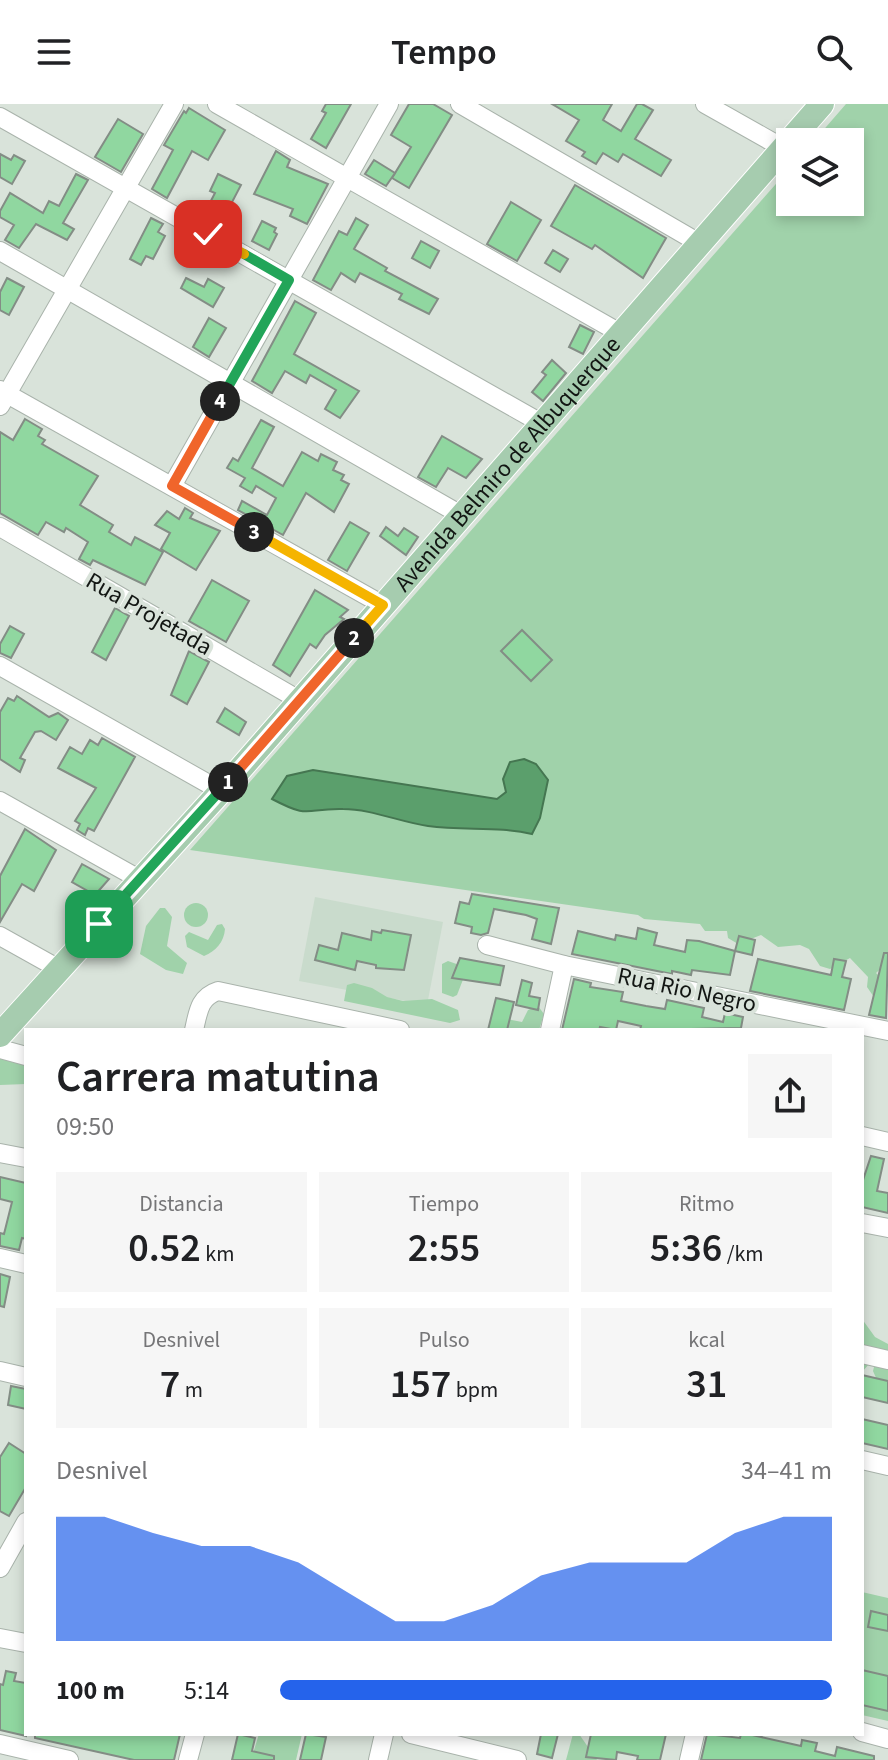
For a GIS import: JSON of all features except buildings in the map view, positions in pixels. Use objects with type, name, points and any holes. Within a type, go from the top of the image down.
[{"type":"main road","name":"Avenida Belmiro de Albuquerque","points":[[801,128],[822,104]]},
{"type":"main road","name":"Avenida Belmiro de Albuquerque","points":[[0,1035],[221,791],[776,156]]},
{"type":"street","points":[[174,104],[69,290],[2,397],[172,486],[383,605]]},
{"type":"street","points":[[217,104],[620,333]]},
{"type":"street","points":[[172,486],[389,104]]},
{"type":"street","points":[[460,104],[699,243]]},
{"type":"street","points":[[705,104],[776,144]]},
{"type":"street","points":[[0,117],[541,423]]},
{"type":"street","points":[[0,251],[461,515]]},
{"type":"street","name":"Rua Projetada","points":[[0,527],[299,700]]},
{"type":"street","points":[[0,666],[221,791]]},
{"type":"street","points":[[0,801],[139,879]]},
{"type":"street","points":[[0,936],[59,969]]},
{"type":"street","name":"Rua Rio Negro","points":[[487,945],[564,965],[860,1028]]},
{"type":"street","points":[[550,1028],[564,965]]},
{"type":"street","points":[[194,1028],[201,1002],[208,994],[227,992],[391,1028]]},
{"type":"street","name":"Rua Rio Negro","points":[[864,1028],[888,1031]]},
{"type":"street","points":[[0,1049],[24,1055]]},
{"type":"street","points":[[864,1136],[888,1142]]},
{"type":"street","points":[[0,1153],[24,1158]]},
{"type":"street","points":[[864,1223],[888,1228]]},
{"type":"street","points":[[0,1258],[24,1264]]},
{"type":"street","points":[[864,1354],[888,1360]]},
{"type":"street","points":[[0,1371],[24,1377]]},
{"type":"street","points":[[864,1460],[888,1466]]},
{"type":"street","points":[[0,1568],[23,1531]]},
{"type":"street","points":[[0,1638],[24,1643]]},
{"type":"street","points":[[864,1733],[888,1739]]},
{"type":"street","points":[[188,1760],[194,1736]]},
{"type":"street","points":[[378,1760],[384,1736]]},
{"type":"street","points":[[419,1736],[517,1760]]},
{"type":"street","points":[[689,1760],[695,1736]]},
{"type":"street","points":[[0,1744],[69,1760]]},
{"type":"shaded area","points":[[846,104],[888,104],[888,962],[876,973],[880,977],[876,1000],[867,987],[868,977],[850,958],[830,969],[820,966],[809,949],[800,945],[778,947],[761,935],[738,944],[728,938],[727,931],[705,931],[700,924],[644,919],[638,915],[190,850],[776,184],[776,216],[864,216],[864,128],[825,128]]},
{"type":"shaded area","points":[[524,759],[536,764],[548,780],[540,818],[532,834],[428,826],[354,810],[308,812],[272,799],[287,776],[313,770],[497,799],[506,792],[503,779],[510,762]]},
{"type":"shaded area","points":[[315,897],[443,922],[427,1005],[299,981]]},
{"type":"shaded area","points":[[196,903],[207,910],[208,915],[201,926],[196,927],[185,920],[184,915],[191,904]]},
{"type":"shaded area","points":[[160,908],[165,908],[172,917],[167,946],[187,963],[183,974],[166,970],[140,954],[146,926]]},
{"type":"shaded area","points":[[222,924],[225,929],[223,938],[212,952],[204,956],[187,947],[185,936],[189,932],[208,940],[217,925]]},
{"type":"shaded area","points":[[448,961],[462,966],[464,977],[457,995],[453,997],[442,993],[442,964]]},
{"type":"shaded area","points":[[354,983],[403,1001],[432,999],[458,1010],[460,1020],[450,1023],[344,1001],[347,985]]},
{"type":"shaded area","points":[[538,1006],[544,1014],[540,1028],[505,1028],[507,1019],[522,1022],[528,1010]]},
{"type":"shaded area","points":[[0,1059],[24,1059],[24,1084],[0,1085]]},
{"type":"shaded area","points":[[864,1322],[875,1337],[888,1344],[888,1391],[880,1387],[873,1371],[877,1355],[864,1370]]},
{"type":"shaded area","points":[[864,1592],[888,1598],[888,1721],[864,1715]]},
{"type":"shaded area","points":[[258,1736],[302,1736],[296,1760],[257,1760],[254,1750]]},
{"type":"shaded area","points":[[572,1736],[580,1736],[597,1760],[566,1760]]},
{"type":"route","points":[[99,924],[221,791],[383,605],[172,486],[289,280],[208,234]]}]
